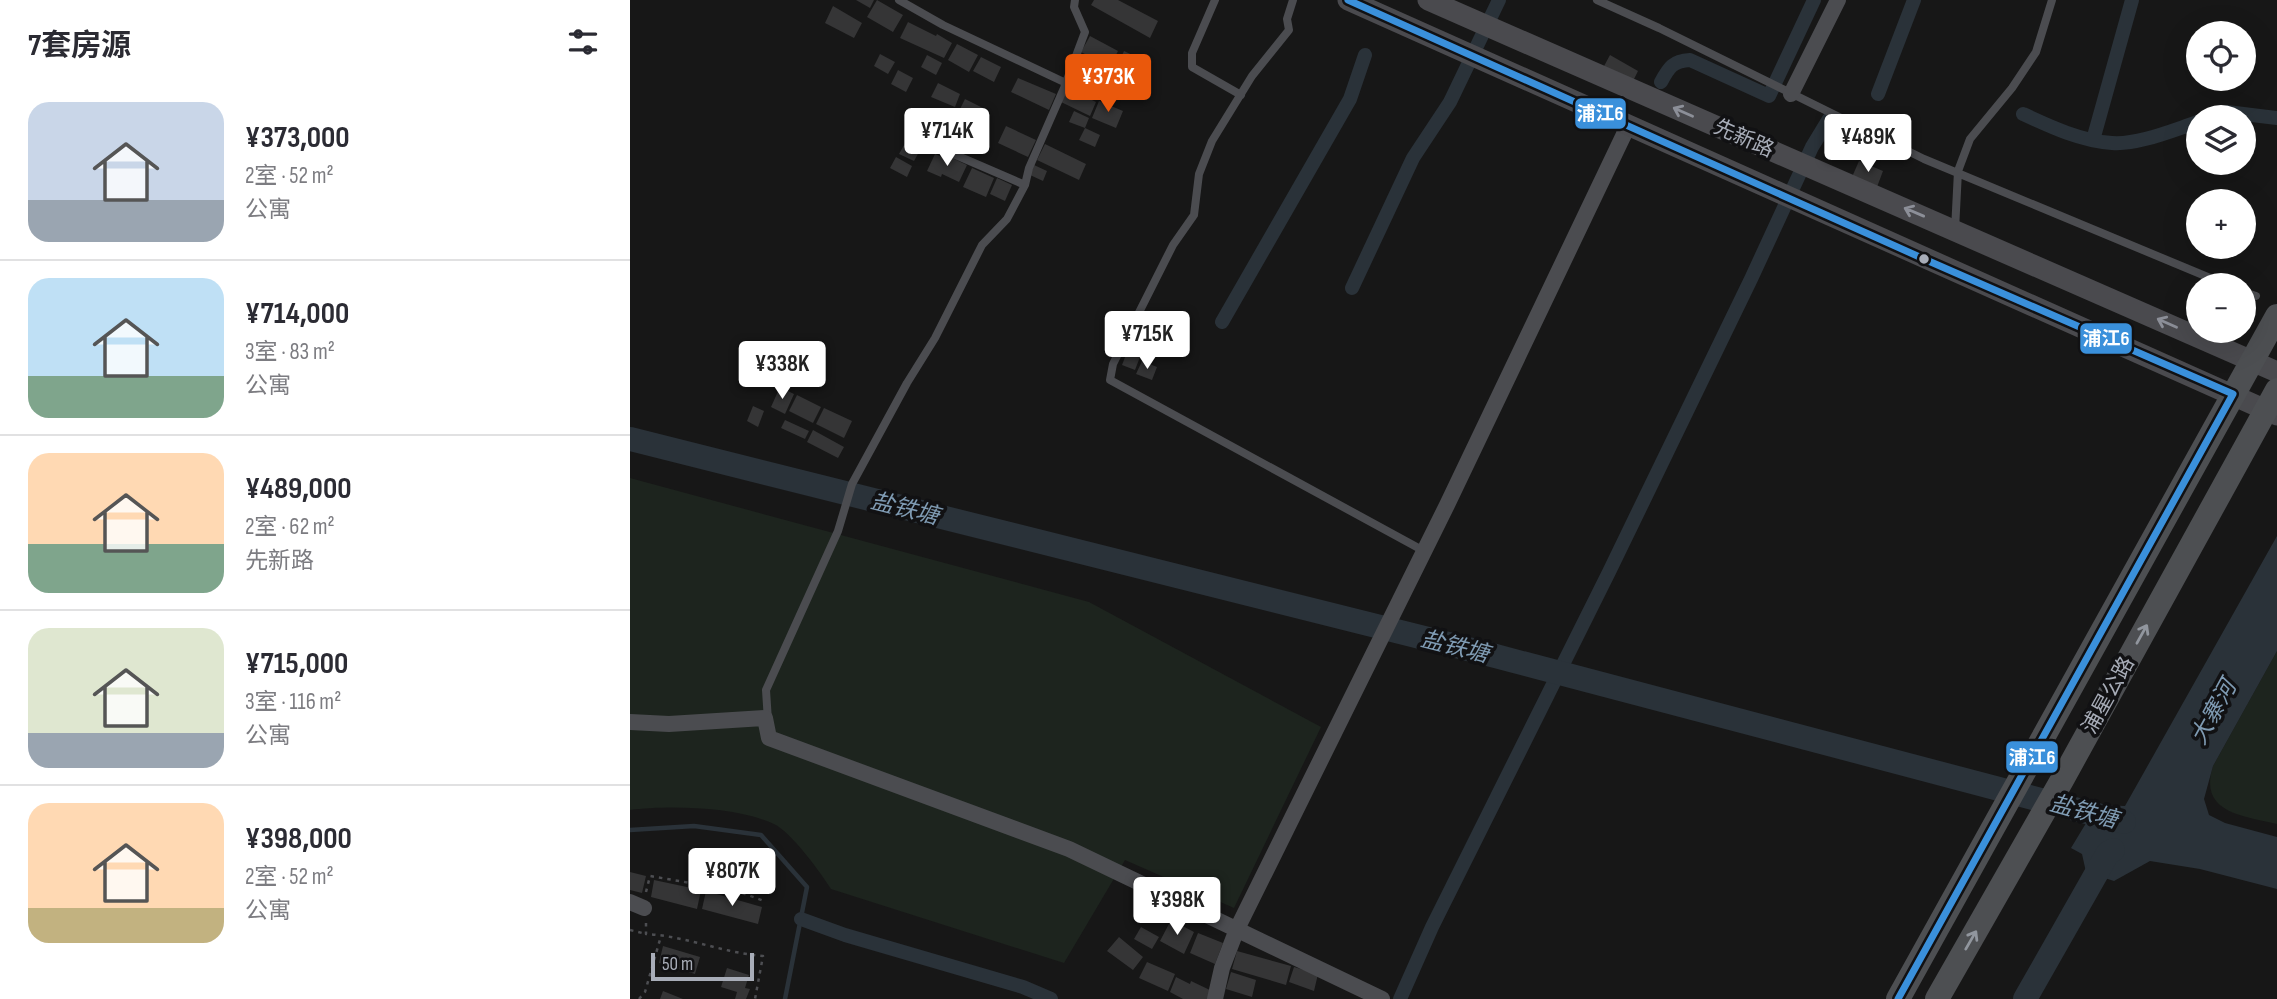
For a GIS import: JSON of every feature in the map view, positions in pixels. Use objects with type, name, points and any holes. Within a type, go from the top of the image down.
[{"type":"main road","name":"先新路","points":[[1348,0],[2233,394],[2273,405]]},
{"type":"main road","name":"先新路","points":[[1428,0],[2277,372]]},
{"type":"main road","name":"浦星公路","points":[[1898,999],[2277,316]]},
{"type":"main road","name":"浦星公路","points":[[1937,999],[2273,405]]},
{"type":"street","points":[[1791,94],[1838,0]]},
{"type":"street","points":[[1215,999],[1222,968],[1237,929],[1424,551],[1628,126]]},
{"type":"street","points":[[630,722],[670,724],[765,718],[769,738],[1069,849],[1382,999]]},
{"type":"lane","points":[[900,0],[943,25],[1066,83]]},
{"type":"lane","points":[[769,738],[766,690],[838,531],[852,484],[906,383],[935,338],[982,245],[1007,219],[1024,185],[1085,32],[1074,7],[1075,0]]},
{"type":"lane","points":[[1215,0],[1192,53],[1192,67],[1241,95]]},
{"type":"lane","points":[[1293,0],[1287,19],[1289,30],[1252,76],[1212,141],[1199,174],[1194,215],[1173,245],[1112,364],[1110,380],[1424,551]]},
{"type":"lane","points":[[1597,0],[1924,159],[2198,273]]},
{"type":"lane","points":[[1955,230],[1958,171],[1970,139],[2012,88],[2036,52],[2052,0]]},
{"type":"lane","points":[[937,147],[1024,185]]},
{"type":"path","points":[[646,934],[637,905],[650,876],[737,891],[764,901]]},
{"type":"path","points":[[630,930],[682,939],[728,952],[762,956],[755,999]]},
{"type":"path","points":[[639,999],[645,992],[661,935]]},
{"type":"shaded area","points":[[630,478],[1089,602],[1321,727],[1234,908],[1125,860],[1064,963],[831,889],[789,835],[774,824],[759,818],[704,809],[630,810]]},
{"type":"shaded area","points":[[2277,651],[2277,824],[2227,810],[2212,794],[2210,782],[2213,766]]},
{"type":"water","name":"大寨河","points":[[2277,536],[2277,651],[2213,766],[2204,799],[2209,815],[2225,823],[2277,837],[2277,889],[2200,869],[2150,861],[2114,881],[2086,872],[2082,854],[2071,848],[2097,805],[2125,806]]},
{"type":"building","points":[[856,0],[874,0],[870,8]]},
{"type":"building","points":[[877,0],[903,15],[893,32],[867,17]]},
{"type":"building","points":[[1094,0],[1118,0],[1158,21],[1150,38],[1091,5]]},
{"type":"building","points":[[833,6],[862,23],[854,38],[825,23]]},
{"type":"building","points":[[908,22],[952,43],[944,58],[900,38]]},
{"type":"building","points":[[1090,36],[1118,51],[1110,67],[1081,52]]},
{"type":"building","points":[[957,44],[978,55],[969,72],[948,60]]},
{"type":"building","points":[[1124,51],[1147,62],[1139,80],[1116,68]]},
{"type":"building","points":[[880,54],[895,62],[888,74],[874,66]]},
{"type":"building","points":[[927,55],[942,63],[936,75],[921,67]]},
{"type":"building","points":[[1610,55],[1638,71],[1632,83],[1603,68]]},
{"type":"building","points":[[981,57],[1001,67],[994,82],[973,71]]},
{"type":"building","points":[[898,70],[913,78],[906,92],[891,84]]},
{"type":"building","points":[[1018,78],[1056,94],[1049,110],[1011,92]]},
{"type":"building","points":[[938,83],[960,94],[955,107],[931,97]]},
{"type":"building","points":[[1068,88],[1096,102],[1090,116],[1061,102]]},
{"type":"building","points":[[965,99],[987,110],[983,120],[975,116],[973,121],[958,113]]},
{"type":"building","points":[[1099,101],[1123,111],[1116,128],[1092,118]]},
{"type":"building","points":[[1074,111],[1089,118],[1085,128],[1069,122]]},
{"type":"building","points":[[1006,126],[1036,140],[1028,157],[998,143]]},
{"type":"building","points":[[1085,128],[1100,135],[1095,147],[1079,140]]},
{"type":"building","points":[[908,138],[923,145],[914,161],[899,154]]},
{"type":"building","points":[[1045,144],[1086,164],[1079,180],[1037,160]]},
{"type":"building","points":[[935,154],[967,165],[959,182],[927,171]]},
{"type":"building","points":[[896,157],[912,166],[907,177],[890,168]]},
{"type":"building","points":[[1859,161],[1883,171],[1877,187],[1852,177]]},
{"type":"building","points":[[1034,165],[1047,171],[1043,181],[1030,175]]},
{"type":"building","points":[[972,168],[994,178],[986,197],[963,187]]},
{"type":"building","points":[[997,178],[1012,185],[1005,201],[990,194]]},
{"type":"building","points":[[1127,352],[1140,357],[1135,370],[1122,365]]},
{"type":"building","points":[[1142,361],[1157,367],[1152,380],[1136,374]]},
{"type":"building","points":[[780,387],[794,394],[785,414],[771,407]]},
{"type":"building","points":[[797,395],[821,407],[813,423],[789,411]]},
{"type":"building","points":[[753,406],[764,411],[758,427],[747,421]]},
{"type":"building","points":[[824,408],[852,421],[844,438],[816,424]]},
{"type":"building","points":[[785,420],[809,431],[805,439],[781,428]]},
{"type":"building","points":[[813,430],[844,447],[838,458],[807,442]]},
{"type":"building","points":[[630,872],[646,876],[642,893],[630,890]]},
{"type":"building","points":[[654,880],[701,890],[697,909],[651,897]]},
{"type":"building","points":[[706,891],[762,907],[758,924],[702,909]]},
{"type":"building","points":[[1171,920],[1194,932],[1184,954],[1160,941]]},
{"type":"building","points":[[1141,927],[1159,937],[1152,949],[1134,939]]},
{"type":"building","points":[[1198,933],[1223,943],[1215,964],[1190,953]]},
{"type":"building","points":[[1119,937],[1143,957],[1133,970],[1107,951]]},
{"type":"building","points":[[663,946],[700,957],[695,974],[659,963]]},
{"type":"building","points":[[1237,951],[1291,966],[1286,985],[1232,969]]},
{"type":"building","points":[[1147,962],[1175,974],[1168,991],[1139,978]]},
{"type":"building","points":[[1294,967],[1318,974],[1314,991],[1289,982]]},
{"type":"building","points":[[727,968],[749,975],[745,988],[750,989],[746,999],[735,999],[737,992],[721,987]]},
{"type":"building","points":[[1231,972],[1256,980],[1252,997],[1226,989]]},
{"type":"building","points":[[1176,977],[1212,991],[1208,999],[1183,999],[1170,992]]},
{"type":"building","points":[[663,991],[683,999],[660,999]]},
{"type":"waterway","points":[[1352,288],[1413,158],[1450,102],[1499,0]]},
{"type":"waterway","points":[[1661,82],[1672,66],[1690,60],[1769,96],[1814,0]]},
{"type":"waterway","points":[[1878,94],[1914,0]]},
{"type":"waterway","points":[[2093,140],[2132,0]]},
{"type":"waterway","points":[[1222,322],[1350,99],[1365,55]]},
{"type":"waterway","points":[[2023,114],[2078,136],[2112,143],[2144,139],[2186,126]]},
{"type":"waterway","points":[[2256,115],[2277,118]]},
{"type":"waterway","points":[[1400,999],[1432,927],[1751,279],[1812,147],[1829,119]]},
{"type":"waterway","name":"盐铁塘","points":[[630,439],[1488,654],[2124,822]]},
{"type":"waterway","points":[[630,830],[694,826],[761,835],[807,887],[785,999]]},
{"type":"waterway","points":[[2025,999],[2108,853],[2113,850]]},
{"type":"waterway","points":[[801,919],[845,935],[1023,987],[1051,999]]},
{"type":"transit line","name":"浦江6","points":[[1348,0],[1924,259],[2233,394],[1898,999]]}]
